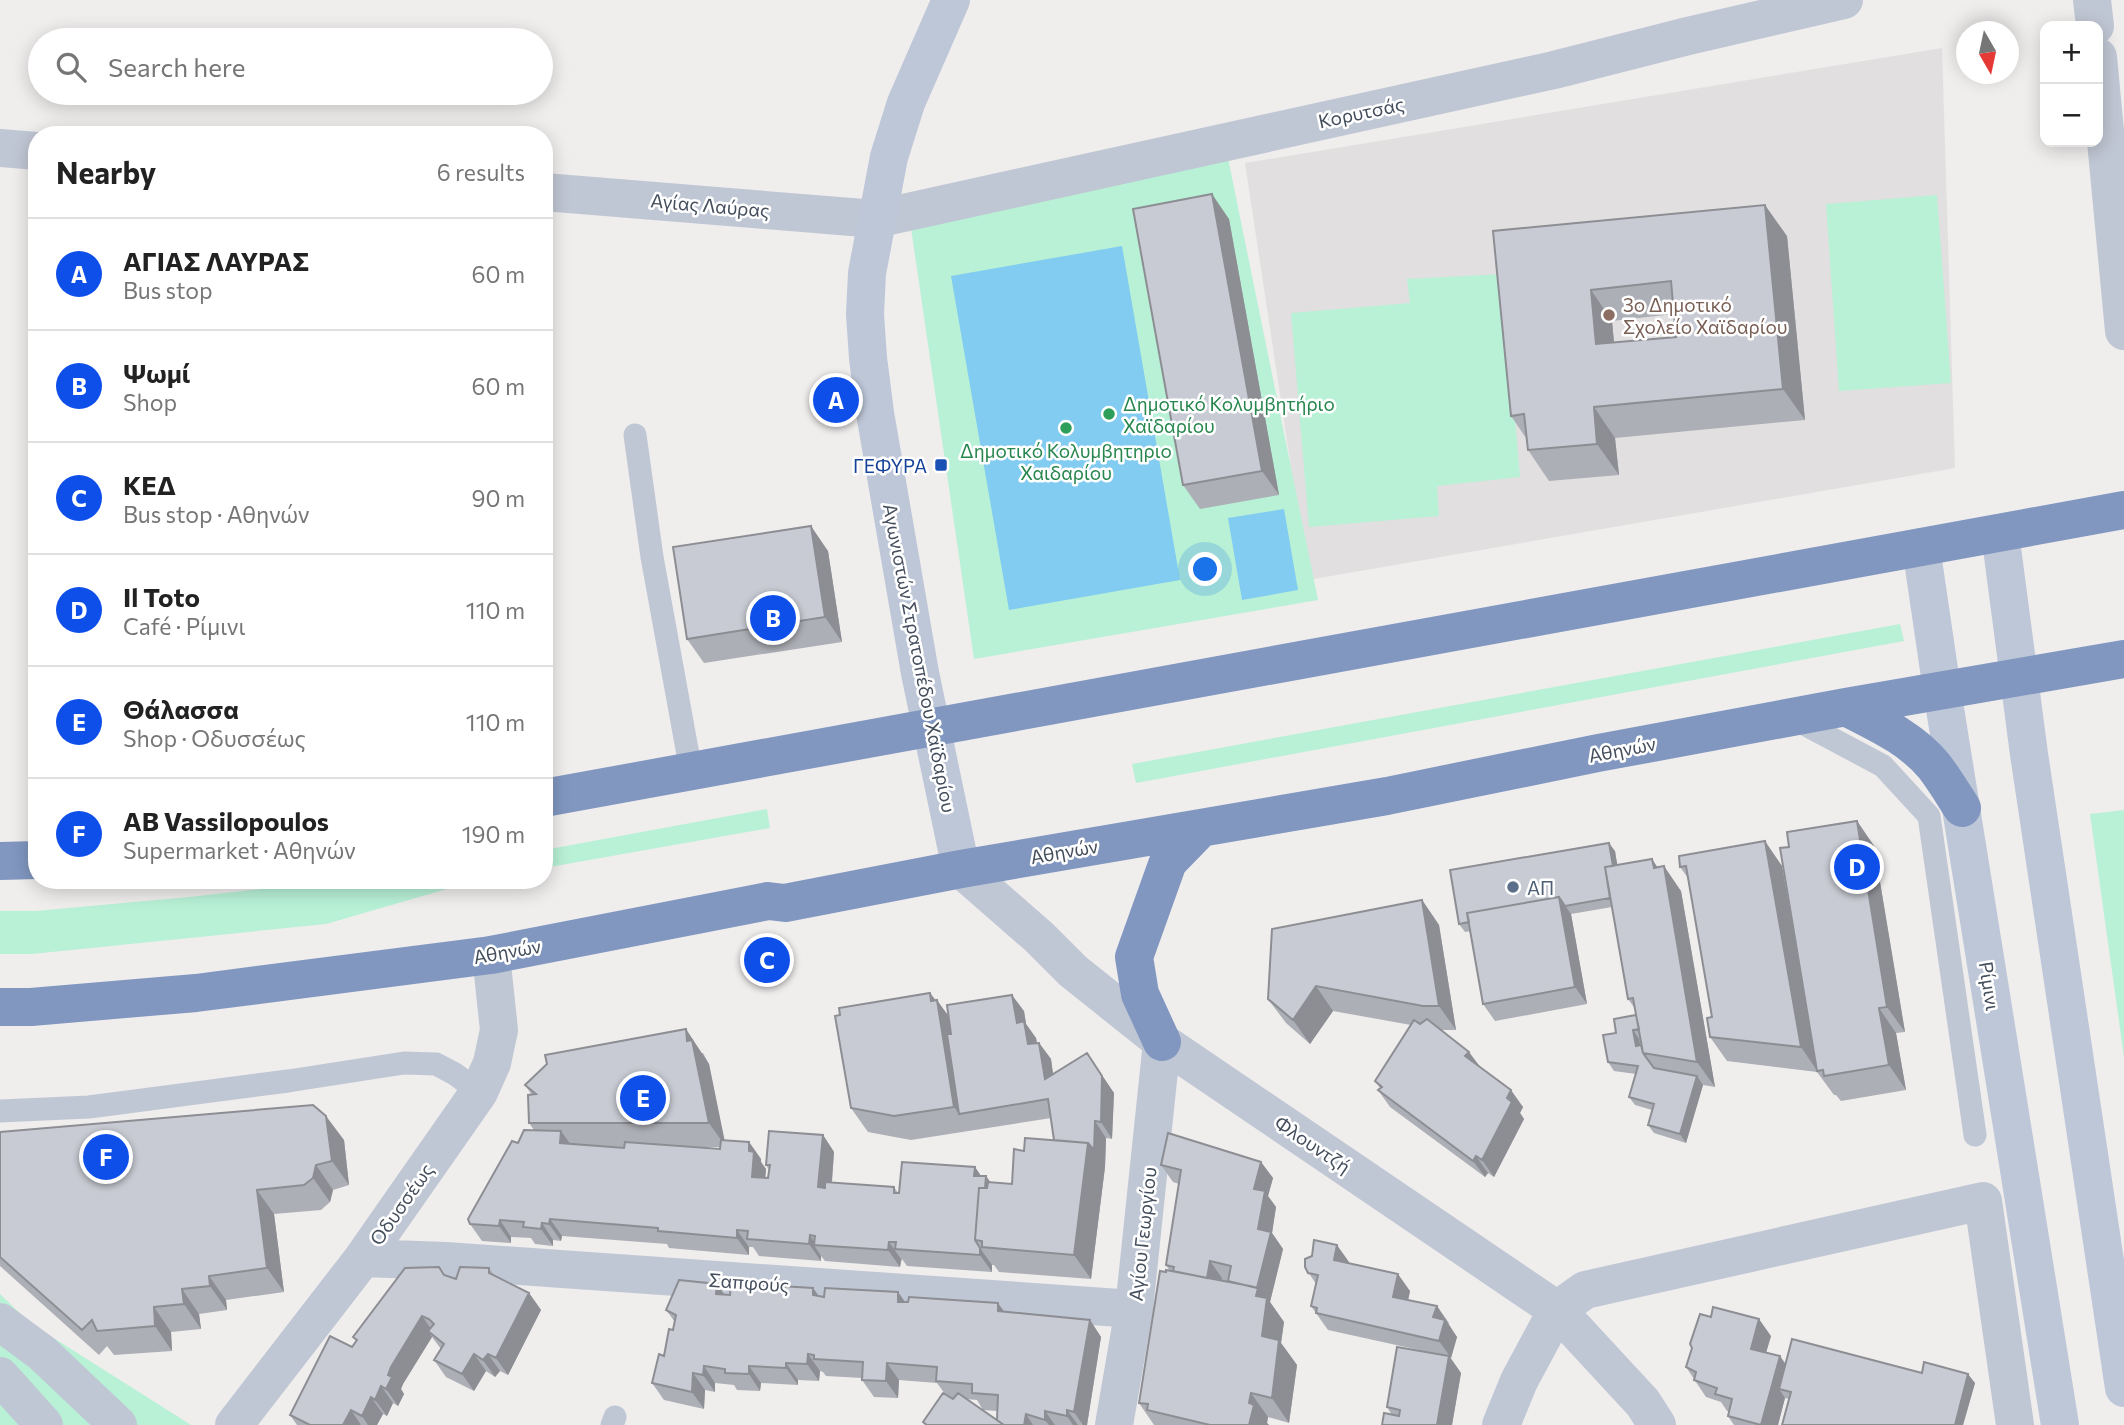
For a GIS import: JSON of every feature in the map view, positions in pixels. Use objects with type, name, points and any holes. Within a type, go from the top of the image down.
[{"type":"highway","points":[[553,796],[2124,510]]},
{"type":"highway","name":"Αθηνών","points":[[0,1007],[31,1007],[196,993],[491,955],[768,901],[785,902],[1387,796],[1598,753],[2124,659]]},
{"type":"highway","points":[[1846,707],[1896,734],[1917,749],[1934,766],[1962,808]]},
{"type":"highway","points":[[1162,1042],[1140,994],[1134,957],[1168,862],[1201,828]]},
{"type":"highway","points":[[0,861],[28,860]]},
{"type":"street","name":"Αγωνιστών Στρατοπέδου Χαϊδαρίου","points":[[951,0],[906,103],[889,157],[876,219],[865,314],[879,438],[920,673],[961,869]]},
{"type":"street","name":"Κορυτσάς","points":[[876,219],[1554,70],[1701,32],[1844,0]]},
{"type":"street","points":[[2092,0],[2094,21]]},
{"type":"street","points":[[2101,84],[2124,331]]},
{"type":"street","points":[[0,148],[28,150]]},
{"type":"street","name":"Αγίας Λαύρας","points":[[553,193],[876,219]]},
{"type":"street","points":[[2000,533],[2018,677],[2124,1388]]},
{"type":"street","name":"Ρίμινι","points":[[1921,547],[2060,1425]]},
{"type":"street","name":"Φλουντζή","points":[[961,869],[1039,937],[1073,971],[1162,1042],[1557,1310],[1636,1394],[1657,1425]]},
{"type":"street","name":"Οδυσσέως","points":[[234,1425],[363,1258],[479,1092],[492,1063],[499,1030],[491,955]]},
{"type":"street","name":"Αγίου Γεωργίου","points":[[1114,1425],[1135,1309],[1162,1042]]},
{"type":"street","points":[[1501,1425],[1519,1381],[1557,1310],[1585,1290],[1983,1201],[2015,1425]]},
{"type":"street","name":"Σαπφούς","points":[[363,1258],[446,1261],[1135,1309]]},
{"type":"street","points":[[0,1322],[41,1353],[118,1425]]},
{"type":"street","points":[[0,1376],[44,1425]]},
{"type":"lane","points":[[635,435],[652,558],[691,771]]},
{"type":"lane","points":[[1793,718],[1883,766],[1929,816],[1975,1135]]},
{"type":"lane","points":[[0,1111],[89,1107],[404,1063],[436,1064],[479,1092]]},
{"type":"shaded area","name":"3ο Δημοτικό Σχολείο Χαϊδαρίου","points":[[1942,48],[1955,468],[1308,580],[1245,163]]},
{"type":"green space","name":"Δημοτικό Κολυμβητήριο Χαϊδαρίου","points":[[1228,158],[1318,600],[974,659],[911,228]]},
{"type":"green space","points":[[1937,195],[1951,383],[1839,391],[1826,204]]},
{"type":"green space","points":[[1503,274],[1520,477],[1437,486],[1439,516],[1309,527],[1291,313],[1410,303],[1407,279]]},
{"type":"green space","points":[[1900,624],[1904,641],[1136,783],[1132,764]]},
{"type":"green space","points":[[767,809],[770,828],[553,866],[553,848]]},
{"type":"green space","points":[[2124,810],[2124,1057],[2090,814]]},
{"type":"green space","points":[[260,889],[447,889],[326,924],[32,954],[0,954],[0,911],[36,911]]},
{"type":"green space","points":[[0,1294],[30,1323],[191,1425],[0,1425]]},
{"type":"water","name":"Δημοτικό Κολυμβητηριο Χαιδαρίου","points":[[1122,246],[1180,580],[1009,610],[951,276]]},
{"type":"water","points":[[1284,509],[1298,590],[1242,600],[1228,518]]},
{"type":"building","points":[[1212,194],[1262,471],[1183,485],[1133,209]]},
{"type":"building","points":[[1765,205],[1783,389],[1594,407],[1597,444],[1528,450],[1524,414],[1511,416],[1493,231]],"holes":[[[1671,281],[1676,337],[1596,344],[1591,290]]]},
{"type":"building","points":[[811,526],[825,617],[687,639],[673,547]]},
{"type":"building","points":[[1857,821],[1887,1007],[1879,1008],[1889,1065],[1824,1076],[1823,1070],[1817,1071],[1780,848],[1789,847],[1787,832]]},
{"type":"building","points":[[1765,841],[1801,1047],[1710,1037],[1707,1018],[1712,1017],[1686,866],[1680,867],[1679,856]]},
{"type":"building","points":[[1609,843],[1613,866],[1605,867],[1610,898],[1565,906],[1559,897],[1467,913],[1469,922],[1459,924],[1450,870]]},
{"type":"building","points":[[1652,859],[1654,868],[1664,866],[1697,1062],[1643,1053],[1633,998],[1628,999],[1605,867]]},
{"type":"building","points":[[1559,897],[1575,987],[1483,1004],[1467,913]]},
{"type":"building","points":[[1422,900],[1439,1006],[1423,1006],[1316,986],[1293,1020],[1268,999],[1272,929]]},
{"type":"building","points":[[930,993],[931,1001],[937,1000],[954,1107],[894,1116],[851,1108],[835,1016],[840,1015],[839,1008]]},
{"type":"building","points":[[1012,995],[1017,1023],[1024,1021],[1028,1044],[1039,1043],[1045,1079],[1087,1053],[1102,1076],[1101,1122],[1095,1121],[1094,1150],[1088,1143],[1054,1140],[1048,1099],[959,1114],[947,1034],[951,1034],[947,1005]]},
{"type":"building","points":[[1636,1015],[1639,1029],[1633,1030],[1636,1046],[1641,1045],[1643,1053],[1654,1068],[1697,1076],[1680,1134],[1648,1125],[1654,1104],[1629,1097],[1638,1066],[1608,1062],[1603,1035],[1616,1033],[1614,1019]]},
{"type":"building","points":[[1427,1019],[1469,1052],[1465,1056],[1511,1090],[1507,1098],[1512,1102],[1482,1160],[1476,1156],[1473,1161],[1378,1090],[1382,1087],[1375,1081],[1414,1020],[1420,1024]]},
{"type":"building","points":[[686,1029],[687,1041],[692,1040],[709,1123],[529,1123],[528,1095],[536,1094],[525,1085],[547,1064],[545,1055]]},
{"type":"building","points":[[313,1105],[326,1116],[332,1161],[316,1165],[313,1178],[304,1185],[257,1190],[267,1268],[209,1276],[210,1286],[182,1289],[184,1304],[154,1307],[155,1326],[97,1331],[92,1320],[82,1330],[0,1257],[0,1132]]},
{"type":"building","points":[[524,1130],[561,1131],[560,1143],[624,1148],[625,1142],[720,1149],[721,1140],[749,1142],[749,1151],[754,1152],[752,1177],[768,1178],[770,1165],[766,1165],[769,1131],[823,1135],[818,1187],[825,1188],[825,1182],[894,1187],[894,1193],[899,1193],[902,1162],[975,1167],[974,1176],[986,1176],[985,1188],[979,1188],[975,1240],[980,1248],[980,1255],[895,1249],[896,1242],[889,1242],[888,1250],[814,1245],[815,1236],[810,1235],[809,1244],[747,1239],[748,1231],[737,1230],[737,1238],[550,1219],[549,1224],[542,1223],[541,1229],[523,1227],[524,1222],[500,1220],[499,1226],[470,1224],[468,1219],[512,1141],[518,1143]]},
{"type":"building","points":[[1168,1133],[1261,1162],[1254,1189],[1265,1191],[1258,1229],[1271,1232],[1257,1288],[1228,1281],[1231,1266],[1210,1261],[1207,1278],[1173,1271],[1174,1267],[1166,1265],[1181,1170],[1161,1165]]},
{"type":"building","points":[[1025,1138],[1088,1143],[1074,1255],[982,1247],[982,1241],[975,1240],[979,1188],[987,1188],[988,1182],[1012,1184],[1014,1149],[1024,1151]]},
{"type":"building","points":[[1314,1240],[1337,1245],[1334,1260],[1398,1274],[1393,1297],[1437,1306],[1433,1317],[1445,1320],[1439,1341],[1316,1313],[1317,1308],[1311,1306],[1318,1275],[1308,1273],[1305,1267],[1305,1259],[1312,1256]]},
{"type":"building","points":[[439,1267],[444,1275],[456,1279],[460,1267],[489,1268],[489,1273],[529,1293],[496,1358],[488,1354],[483,1360],[474,1354],[462,1374],[434,1360],[444,1344],[428,1331],[434,1324],[422,1316],[391,1367],[388,1375],[392,1377],[386,1389],[381,1386],[375,1400],[371,1397],[362,1416],[351,1410],[343,1425],[310,1425],[290,1415],[330,1336],[352,1347],[357,1340],[353,1337],[405,1268]]},
{"type":"building","points":[[1160,1271],[1258,1288],[1256,1296],[1267,1298],[1262,1336],[1279,1340],[1272,1398],[1251,1393],[1249,1403],[1254,1405],[1249,1425],[1210,1425],[1147,1410],[1148,1404],[1139,1403]]},
{"type":"building","points":[[679,1280],[717,1284],[716,1294],[730,1295],[731,1283],[813,1288],[813,1295],[824,1297],[825,1288],[898,1292],[898,1302],[908,1302],[909,1297],[998,1303],[998,1311],[1090,1320],[1074,1412],[1067,1410],[1067,1416],[1045,1411],[1045,1420],[1026,1414],[1024,1425],[1004,1425],[997,1420],[998,1395],[972,1393],[972,1384],[936,1381],[937,1367],[887,1363],[886,1381],[862,1380],[863,1362],[814,1359],[814,1355],[808,1354],[807,1364],[786,1363],[786,1368],[749,1366],[749,1374],[725,1373],[725,1369],[704,1366],[703,1375],[693,1373],[692,1392],[652,1383],[659,1354],[664,1356],[669,1329],[673,1330],[676,1315],[666,1310]]},
{"type":"building","points":[[1713,1307],[1759,1319],[1751,1349],[1780,1356],[1761,1425],[1728,1416],[1732,1399],[1715,1394],[1717,1388],[1694,1380],[1696,1372],[1686,1367],[1700,1314],[1711,1317]]},
{"type":"building","points":[[1792,1339],[1922,1373],[1924,1362],[1968,1374],[1955,1425],[1782,1425],[1791,1392],[1779,1389]]},
{"type":"building","points":[[1397,1347],[1449,1356],[1437,1425],[1382,1425],[1384,1413],[1399,1416],[1400,1410],[1387,1407]]},
{"type":"building","points":[[943,1393],[953,1399],[958,1393],[1004,1425],[927,1425],[923,1422]]},
{"type":"place","name":"3ο Δημοτικό Σχολείο Χαϊδαρίου","points":[[1609,315]]},
{"type":"place","name":"ΑΓΙΑΣ ΛΑΥΡΑΣ","points":[[836,400]]},
{"type":"place","name":"Δημοτικό Κολυμβητήριο Χαϊδαρίου","points":[[1109,414]]},
{"type":"place","name":"Δημοτικό Κολυμβητηριο Χαιδαρίου","points":[[1066,428]]},
{"type":"place","name":"ΓΕΦΥΡΑ","points":[[941,465]]},
{"type":"place","name":"Ψωμί","points":[[773,618]]},
{"type":"place","name":"Il Toto","points":[[1857,867]]},
{"type":"place","name":"ΑΠ","points":[[1513,887]]},
{"type":"place","name":"ΚΕΔ","points":[[767,960]]},
{"type":"place","name":"Θάλασσα","points":[[643,1098]]},
{"type":"place","name":"AB Vassilopoulos","points":[[106,1157]]}]
